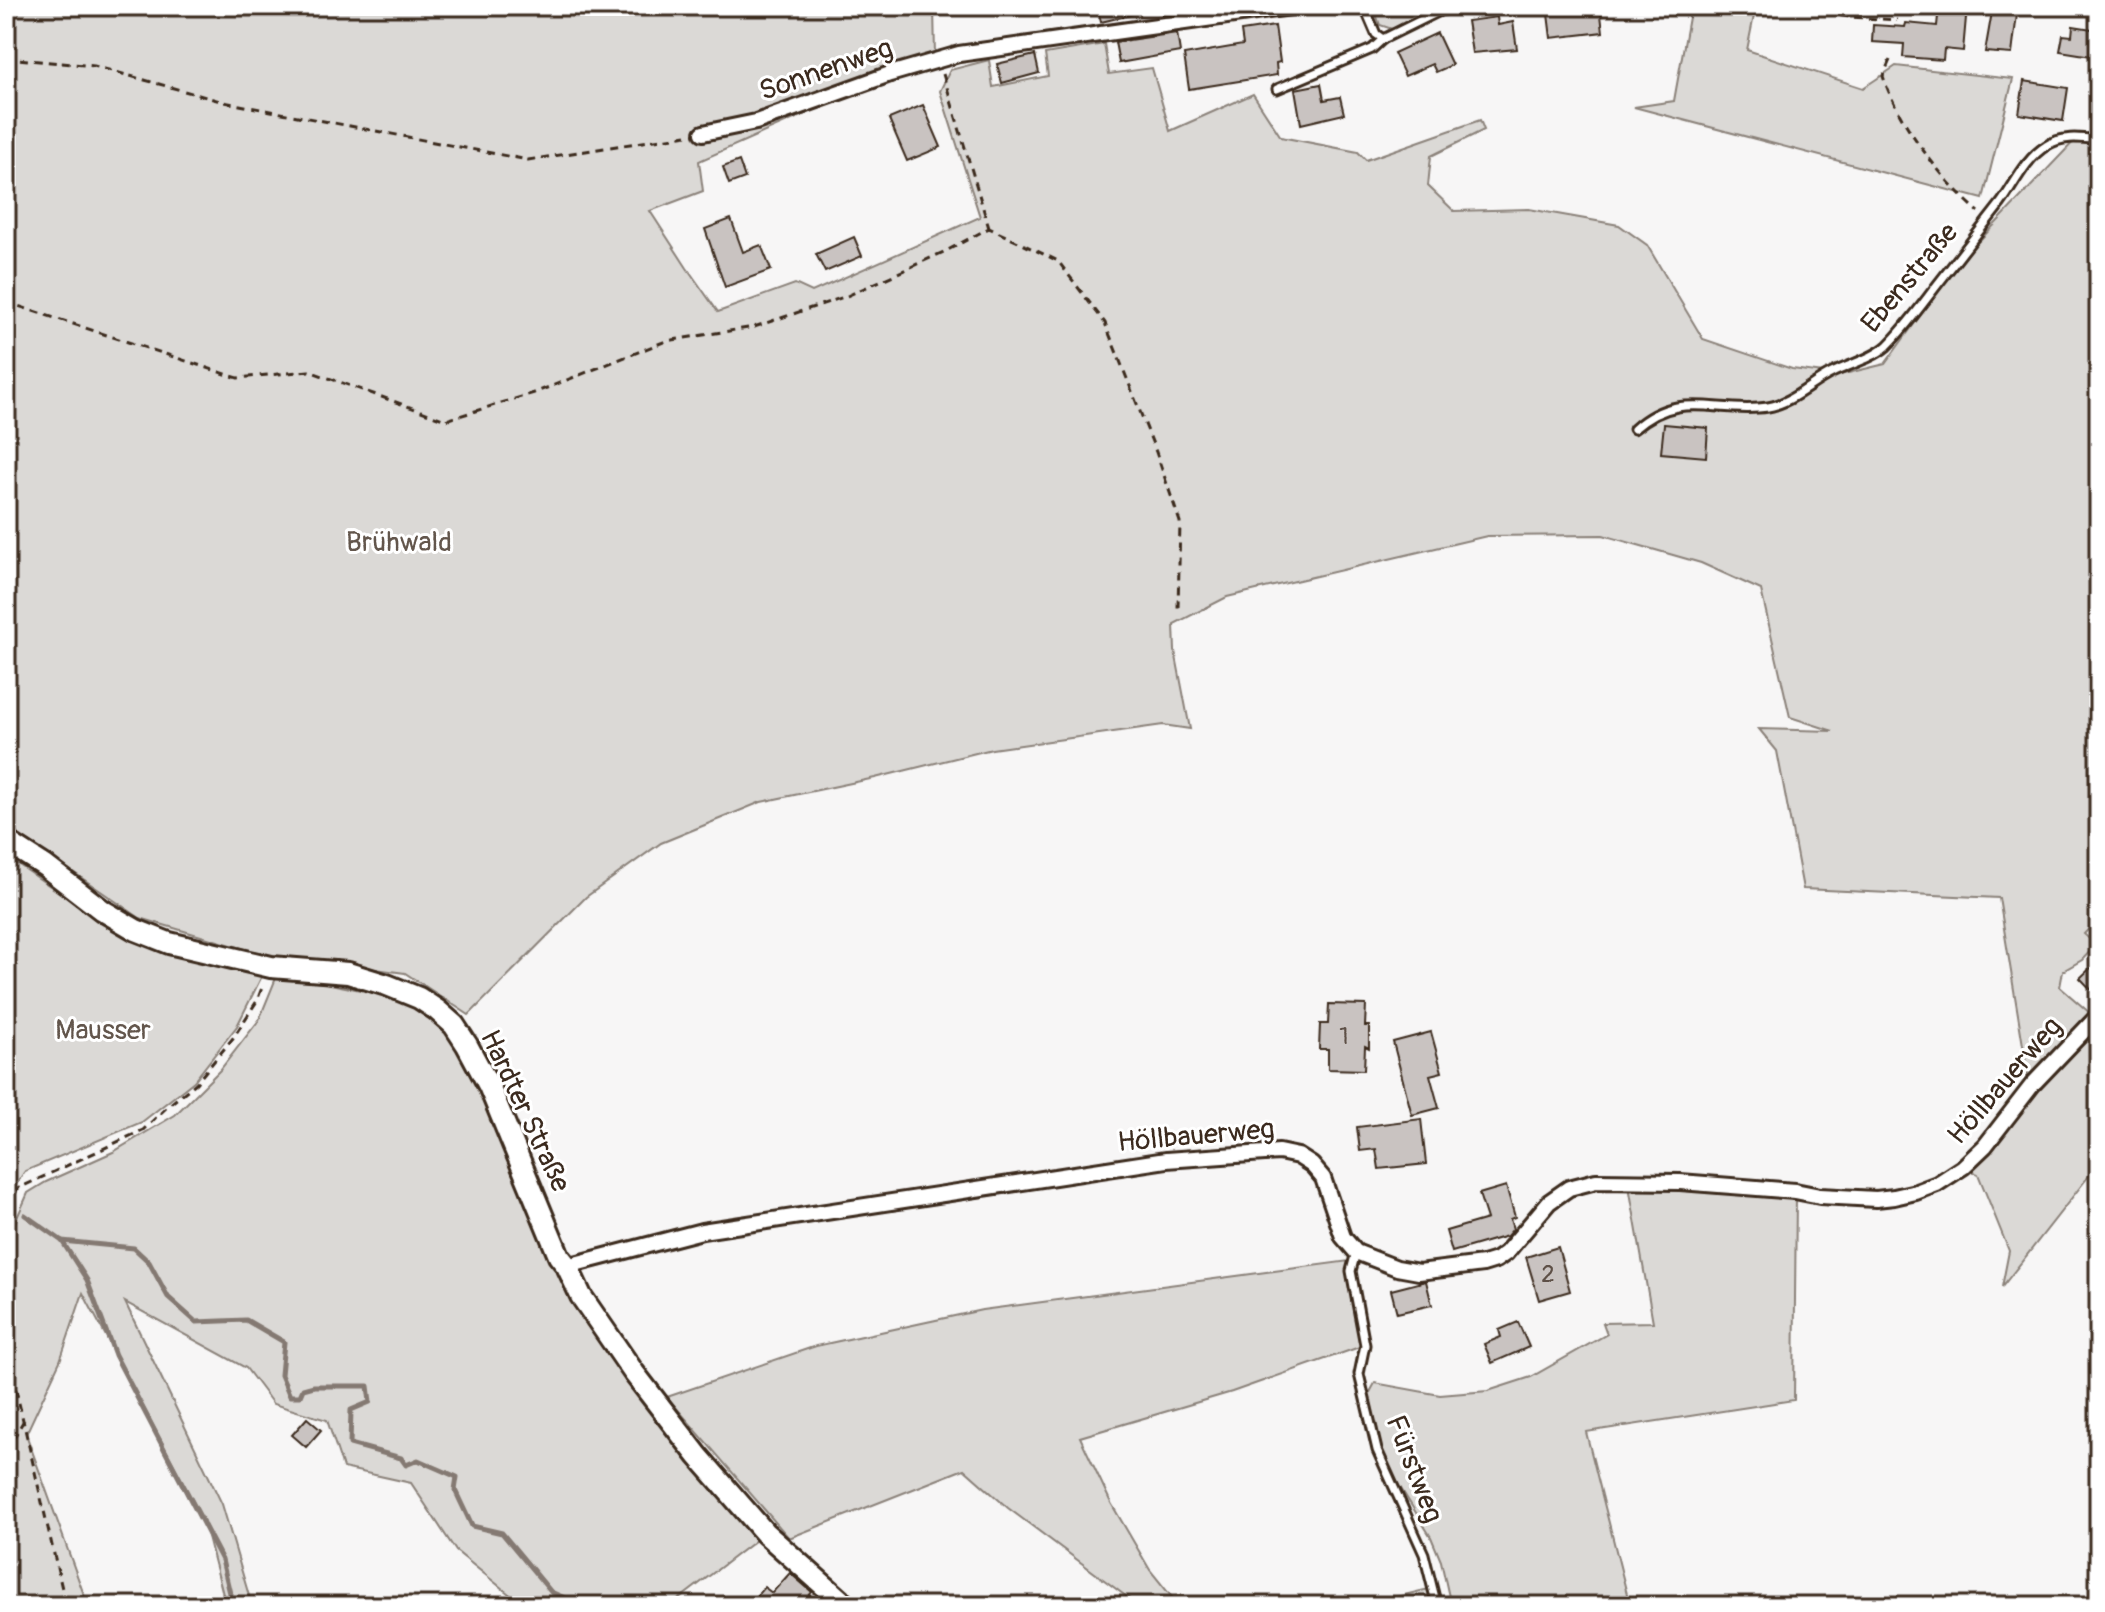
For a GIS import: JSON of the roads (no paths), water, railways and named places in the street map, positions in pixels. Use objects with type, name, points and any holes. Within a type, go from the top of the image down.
[{"type":"street","name":"Sonnenweg","points":[[703,133],[766,119],[890,74],[959,54],[1298,6]]},
{"type":"street","name":"Hardter Straße","points":[[6,841],[45,866],[102,910],[136,930],[169,943],[271,967],[348,973],[419,998],[454,1025],[489,1086],[559,1256],[581,1296],[698,1456],[765,1533],[847,1606]]},
{"type":"street","name":"Höllbauerweg","points":[[567,1266],[702,1231],[1166,1160],[1279,1152],[1298,1156],[1312,1165],[1323,1178],[1343,1237],[1356,1252],[1397,1268],[1419,1272],[1483,1264],[1506,1253],[1549,1202],[1569,1188],[1596,1181],[1680,1182],[1876,1199],[1916,1192],[1937,1184],[1963,1167],[1985,1146],[2033,1084],[2099,1015]]},
{"type":"lane","points":[[1364,6],[1376,34],[1383,39]]},
{"type":"lane","points":[[1277,89],[1372,49],[1383,39],[1440,11],[1463,6]]},
{"type":"lane","name":"Ebenstraße","points":[[1634,429],[1647,417],[1675,407],[1772,406],[1834,371],[1884,349],[1905,327],[2045,146],[2070,137],[2099,140]]},
{"type":"lane","name":"Fürstweg","points":[[1356,1252],[1351,1271],[1365,1345],[1359,1374],[1377,1450],[1424,1554],[1437,1606]]},
{"type":"waterway","points":[[25,1215],[62,1241],[134,1248],[149,1262],[168,1297],[196,1322],[246,1320],[284,1342],[281,1375],[290,1396],[300,1396],[303,1389],[314,1386],[368,1386],[370,1402],[351,1410],[350,1444],[401,1458],[406,1465],[418,1460],[457,1477],[455,1490],[472,1526],[502,1533],[551,1592],[583,1606]]},
{"type":"waterway","points":[[62,1241],[87,1280],[115,1355],[222,1560],[233,1606]]},
{"type":"park label","name":"Brühwald","points":[[399,542]]},
{"type":"park label","name":"Mausser","points":[[103,1030]]}]
